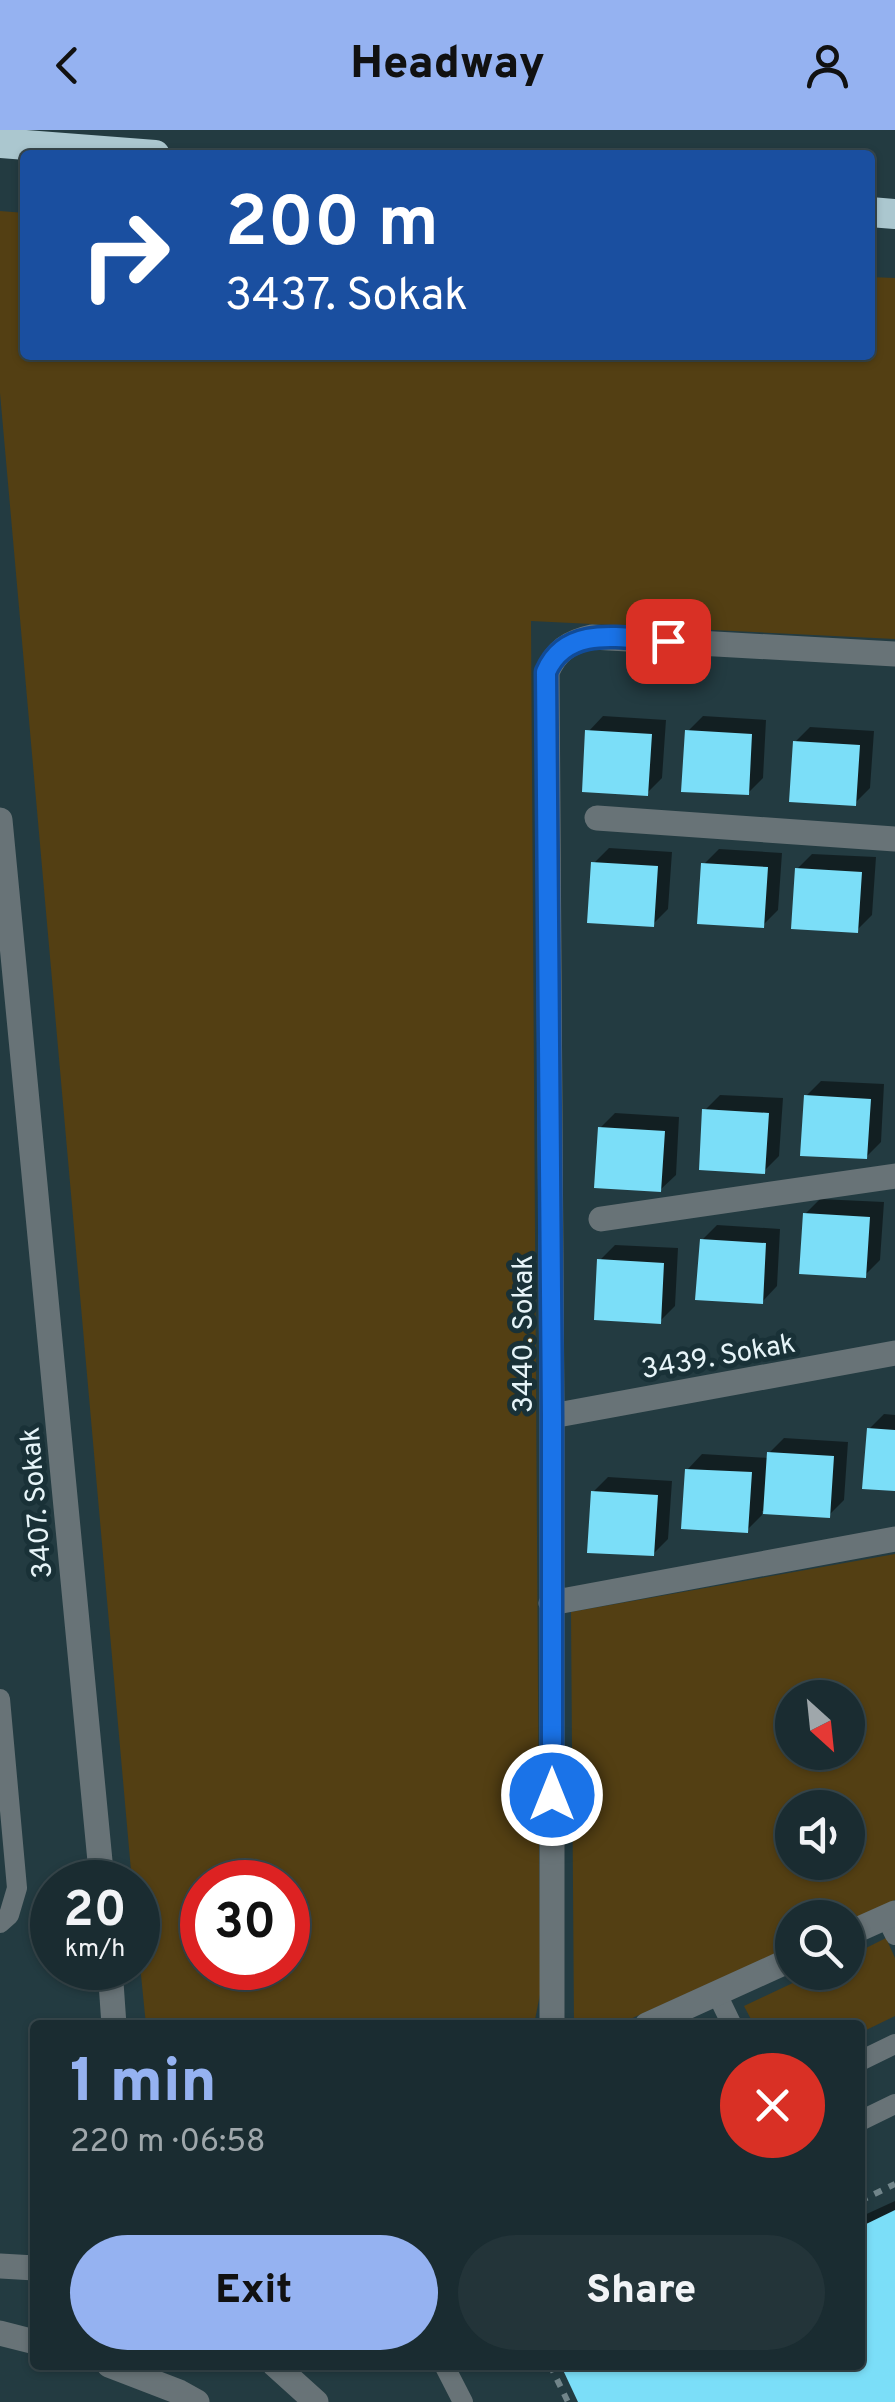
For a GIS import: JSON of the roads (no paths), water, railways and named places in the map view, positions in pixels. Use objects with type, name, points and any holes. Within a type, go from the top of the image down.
[{"type":"highway","points":[[0,143],[90,150]]},
{"type":"street","name":"3440. Sokak","points":[[552,2020],[546,672],[562,648],[592,637],[895,654]]},
{"type":"street","points":[[597,818],[895,839]]},
{"type":"street","name":"3407. Sokak","points":[[0,820],[100,1860]]},
{"type":"street","points":[[601,1219],[895,1176]]},
{"type":"street","name":"3439. Sokak","points":[[552,1416],[895,1353]]},
{"type":"street","points":[[552,1603],[895,1540]]},
{"type":"street","points":[[865,1929],[892,1921]]},
{"type":"street","points":[[658,2020],[775,1967]]},
{"type":"street","points":[[112,1990],[114,2020]]},
{"type":"street","points":[[0,2266],[30,2268]]},
{"type":"street","points":[[0,2333],[30,2341]]},
{"type":"street","points":[[122,2370],[197,2402]]},
{"type":"street","points":[[281,2370],[316,2402]]},
{"type":"lane","points":[[0,1699],[17,1888],[9,1915],[0,1922]]},
{"type":"lane","points":[[717,1994],[730,2020]]},
{"type":"lane","points":[[865,2059],[895,2044]]},
{"type":"lane","points":[[865,2119],[895,2104]]},
{"type":"lane","points":[[447,2370],[464,2402]]}]
